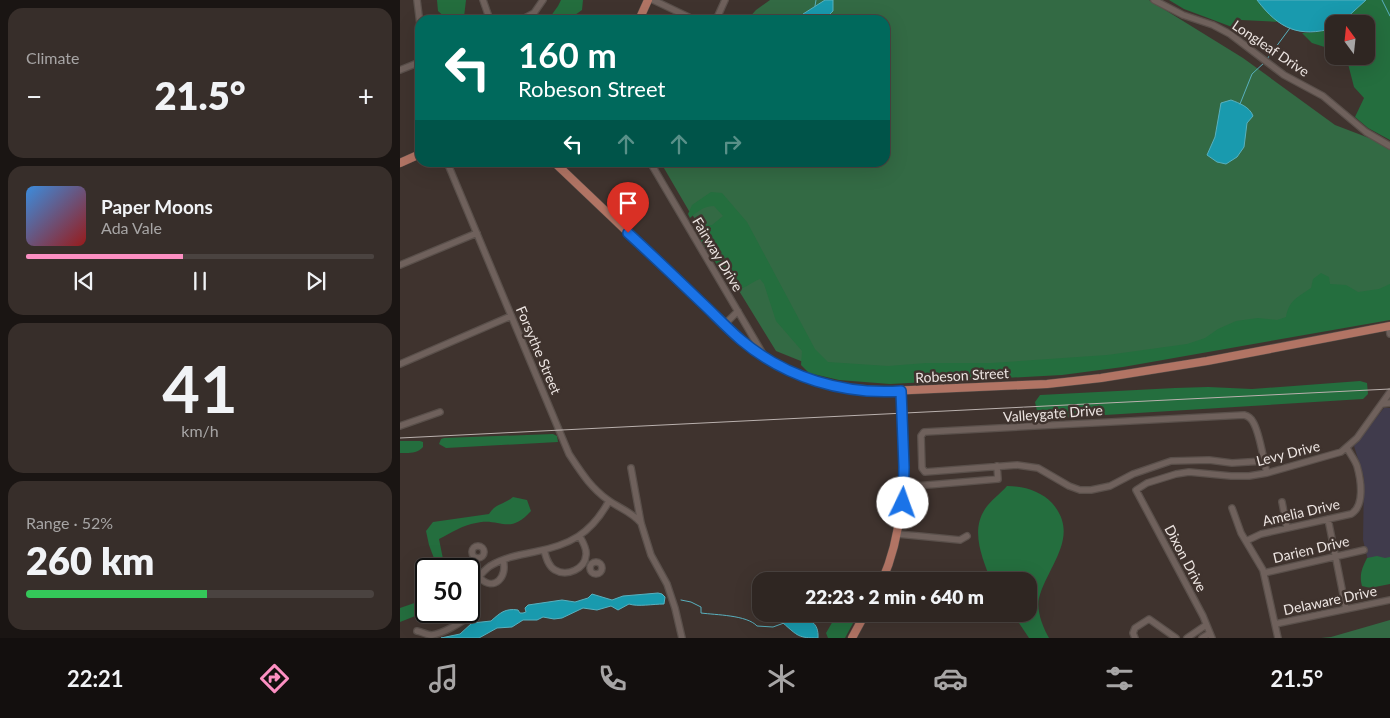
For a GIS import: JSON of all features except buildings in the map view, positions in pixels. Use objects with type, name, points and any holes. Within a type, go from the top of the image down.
[{"type":"main road","points":[[641,15],[648,0]]},
{"type":"main road","points":[[400,162],[415,156]]},
{"type":"main road","name":"Robeson Street","points":[[559,167],[742,341],[765,358],[798,374],[827,384],[858,390],[901,391],[1047,384],[1101,378],[1390,329]]},
{"type":"main road","points":[[886,572],[898,534],[904,487],[901,391]]},
{"type":"main road","points":[[852,638],[861,622]]},
{"type":"street","points":[[417,0],[419,15]]},
{"type":"street","points":[[484,0],[488,15]]},
{"type":"street","points":[[530,15],[534,13],[543,0]]},
{"type":"street","points":[[653,0],[684,15]]},
{"type":"street","points":[[718,15],[725,0]]},
{"type":"street","name":"Longleaf Drive","points":[[1154,0],[1164,2],[1183,15],[1213,25],[1230,34],[1284,75],[1333,103],[1366,132],[1390,146]]},
{"type":"street","points":[[400,70],[415,64]]},
{"type":"street","name":"Forsythe Street","points":[[449,167],[569,454],[591,487],[609,501],[636,516],[641,522]]},
{"type":"street","name":"Fairway Drive","points":[[653,167],[765,358]]},
{"type":"street","points":[[400,265],[476,233]]},
{"type":"street","points":[[724,324],[738,311]]},
{"type":"street","points":[[400,364],[511,316]]},
{"type":"street","name":"Levy Drive","points":[[1136,490],[1164,477],[1189,472],[1231,476],[1267,473],[1341,452],[1357,438],[1390,392]]},
{"type":"street","points":[[1382,404],[1390,403]]},
{"type":"street","points":[[400,426],[440,412]]},
{"type":"street","name":"Valleygate Drive","points":[[1264,461],[1232,464],[1209,460],[1171,461],[1132,474],[1110,486],[1080,490],[1068,486],[1045,471],[1029,466],[997,466],[925,472],[922,468],[921,436],[924,432],[1244,415],[1248,416],[1254,423],[1264,461],[1267,473]]},
{"type":"street","name":"Amelia Drive","points":[[1246,541],[1261,534],[1354,513],[1360,504],[1360,484],[1356,466],[1347,448]]},
{"type":"street","points":[[904,487],[998,479],[997,466]]},
{"type":"street","points":[[631,468],[641,522],[651,555],[667,584],[682,638]]},
{"type":"street","name":"Dixon Drive","points":[[1136,490],[1203,616],[1211,635]]},
{"type":"street","points":[[503,560],[504,574],[496,581],[486,583],[480,578],[489,567],[503,560],[512,556],[544,550],[580,537],[596,522],[609,501]]},
{"type":"street","points":[[1282,502],[1287,528]]},
{"type":"street","points":[[1232,508],[1246,541],[1259,561],[1264,573],[1278,638]]},
{"type":"street","points":[[1328,520],[1346,609]]},
{"type":"street","points":[[898,534],[960,540],[967,536]]},
{"type":"street","points":[[544,550],[547,560],[556,571],[572,572],[578,569],[584,562],[586,554],[580,537]]},
{"type":"street","name":"Darien Drive","points":[[1264,573],[1364,550]]},
{"type":"street","points":[[482,557],[489,567]]},
{"type":"street","points":[[584,562],[590,565]]},
{"type":"street","name":"Delaware Drive","points":[[1275,624],[1390,600]]},
{"type":"street","points":[[1135,638],[1133,633],[1135,628],[1149,619],[1176,638]]},
{"type":"street","points":[[417,631],[430,635],[437,634],[460,623]]},
{"type":"street","points":[[1186,638],[1206,625]]},
{"type":"street","points":[[1202,638],[1211,635]]},
{"type":"shaded area","points":[[1384,408],[1390,408],[1390,570],[1371,573],[1363,540],[1364,478],[1354,446]]},
{"type":"green space","points":[[437,0],[466,0],[464,15],[442,15],[438,11]]},
{"type":"green space","points":[[561,0],[583,0],[582,10],[575,15],[552,15]]},
{"type":"green space","points":[[770,0],[1149,0],[1243,58],[1335,125],[1390,146],[1390,312],[1054,370],[833,374],[776,351],[663,167],[890,167],[890,15],[752,15]]},
{"type":"green space","points":[[1169,0],[1257,0],[1280,22],[1241,20],[1232,27],[1184,9]]},
{"type":"green space","points":[[1366,0],[1390,0],[1390,140],[1368,128],[1355,117],[1364,98],[1354,87],[1348,65],[1375,65],[1375,15],[1350,15]]},
{"type":"green space","points":[[1325,30],[1325,47],[1312,43],[1302,33]]},
{"type":"green space","points":[[711,192],[722,193],[747,222],[815,349],[828,362],[888,366],[926,363],[991,363],[1107,355],[1187,344],[1205,338],[1218,329],[1236,321],[1258,318],[1277,320],[1286,317],[1292,303],[1311,288],[1313,279],[1321,273],[1329,277],[1330,284],[1346,285],[1358,292],[1379,289],[1390,284],[1390,320],[1123,367],[1062,375],[890,384],[839,380],[809,373],[801,365],[802,351],[776,321],[764,284],[760,279],[733,291],[701,242],[698,230],[703,225],[712,225],[723,216],[714,206],[701,209],[690,218],[688,214],[692,205]]},
{"type":"green space","points":[[1360,381],[1367,383],[1368,394],[1363,399],[1056,418],[1037,411],[1035,402],[1040,395],[1208,387],[1252,389]]},
{"type":"green space","points":[[553,434],[557,436],[558,442],[446,448],[439,444],[441,439],[444,438]]},
{"type":"green space","points":[[400,441],[420,441],[423,442],[423,447],[415,452],[400,453]]},
{"type":"green space","points":[[1007,486],[1019,487],[1043,495],[1052,503],[1060,515],[1063,539],[1060,550],[1043,586],[1038,603],[1044,629],[1049,638],[1029,638],[1018,622],[1037,622],[1037,572],[988,572],[978,536],[978,527],[987,506]]},
{"type":"green space","points":[[513,497],[527,500],[531,511],[516,523],[484,522],[471,524],[457,530],[439,539],[443,558],[434,558],[426,531],[433,522],[489,514],[494,508]]},
{"type":"green space","points":[[1377,556],[1390,557],[1390,584],[1370,588],[1362,586],[1362,572],[1367,558]]},
{"type":"green space","points":[[415,603],[415,616],[400,622],[400,608]]},
{"type":"green space","points":[[1390,620],[1390,638],[1321,638],[1331,637]]},
{"type":"green space","points":[[832,622],[854,622],[845,638],[828,638],[826,633]]},
{"type":"water","points":[[825,0],[833,0],[833,11],[830,15],[803,14]]},
{"type":"water","points":[[1257,0],[1366,0],[1350,15],[1325,15],[1325,30],[1322,31],[1310,32],[1291,29],[1273,18]]},
{"type":"water","points":[[1231,100],[1247,108],[1253,116],[1247,123],[1244,147],[1237,157],[1226,164],[1217,162],[1207,155],[1215,137],[1221,103]]},
{"type":"water","points":[[658,593],[665,597],[664,604],[629,604],[618,610],[611,606],[597,610],[583,608],[562,618],[543,617],[537,620],[523,620],[512,627],[497,628],[479,638],[441,638],[460,634],[472,623],[491,621],[506,610],[518,610],[520,613],[523,613],[526,612],[525,608],[528,605],[562,600],[575,602],[588,598],[592,594],[612,600],[623,596]]},
{"type":"water","points":[[812,622],[817,628],[818,638],[799,635],[783,623]]},
{"type":"waterway","points":[[815,6],[816,0]]},
{"type":"waterway","points":[[1382,0],[1390,16]]},
{"type":"waterway","points":[[1267,59],[1290,28]]},
{"type":"waterway","points":[[1240,104],[1252,74],[1265,62]]},
{"type":"waterway","points":[[681,600],[701,607],[701,613],[739,618],[752,622],[757,626],[773,627],[784,623]]},
{"type":"railway","points":[[400,438],[1390,389]]},
{"type":"route","points":[[628,233],[730,331],[772,362],[812,380],[843,388],[901,391],[904,467],[903,503]]}]
